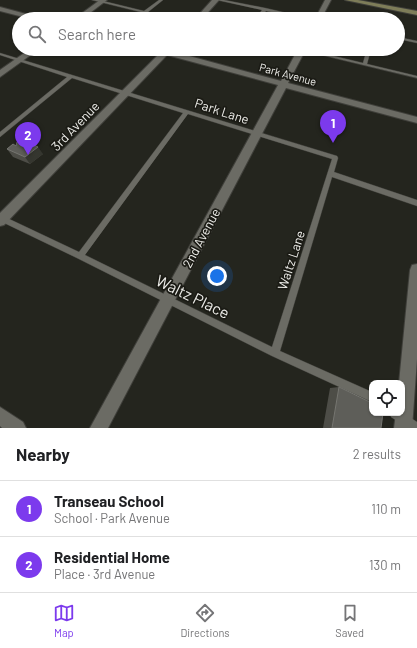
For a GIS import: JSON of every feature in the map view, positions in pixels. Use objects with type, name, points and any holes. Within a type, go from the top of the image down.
[{"type":"main road","points":[[348,0],[417,13]]},
{"type":"street","points":[[205,12],[217,0]]},
{"type":"street","points":[[322,12],[328,0]]},
{"type":"street","points":[[87,12],[103,1]]},
{"type":"street","points":[[0,9],[12,12]]},
{"type":"street","points":[[0,74],[25,56]]},
{"type":"street","name":"3rd Avenue","points":[[1,220],[162,56]]},
{"type":"street","name":"Park Avenue","points":[[185,56],[417,120]]},
{"type":"street","name":"2nd Avenue","points":[[100,428],[297,56]]},
{"type":"street","points":[[401,420],[417,277]]},
{"type":"street","points":[[0,416],[17,428]]},
{"type":"lane","points":[[94,0],[145,12],[161,0]]},
{"type":"lane","points":[[217,0],[275,12]]},
{"type":"lane","points":[[405,39],[417,42]]},
{"type":"lane","name":"Park Lane","points":[[0,54],[70,78],[335,158],[331,174]]},
{"type":"lane","points":[[331,56],[417,76]]},
{"type":"lane","points":[[365,64],[367,56]]},
{"type":"lane","points":[[0,135],[70,78]]},
{"type":"lane","points":[[80,256],[186,113]]},
{"type":"lane","points":[[331,174],[417,203]]},
{"type":"lane","name":"Waltz Lane","points":[[275,353],[331,174]]},
{"type":"lane","name":"Waltz Place","points":[[1,220],[80,256],[275,353],[369,396]]},
{"type":"lane","points":[[401,420],[417,428]]},
{"type":"building","points":[[23,139],[38,147],[25,157],[7,149],[13,144],[16,146],[17,142]]},
{"type":"building","points":[[339,387],[369,402],[369,416],[383,416],[381,428],[332,428]]},
{"type":"place","name":"Transeau School","points":[[333,143]]},
{"type":"place","name":"Residential Home","points":[[28,155]]}]
